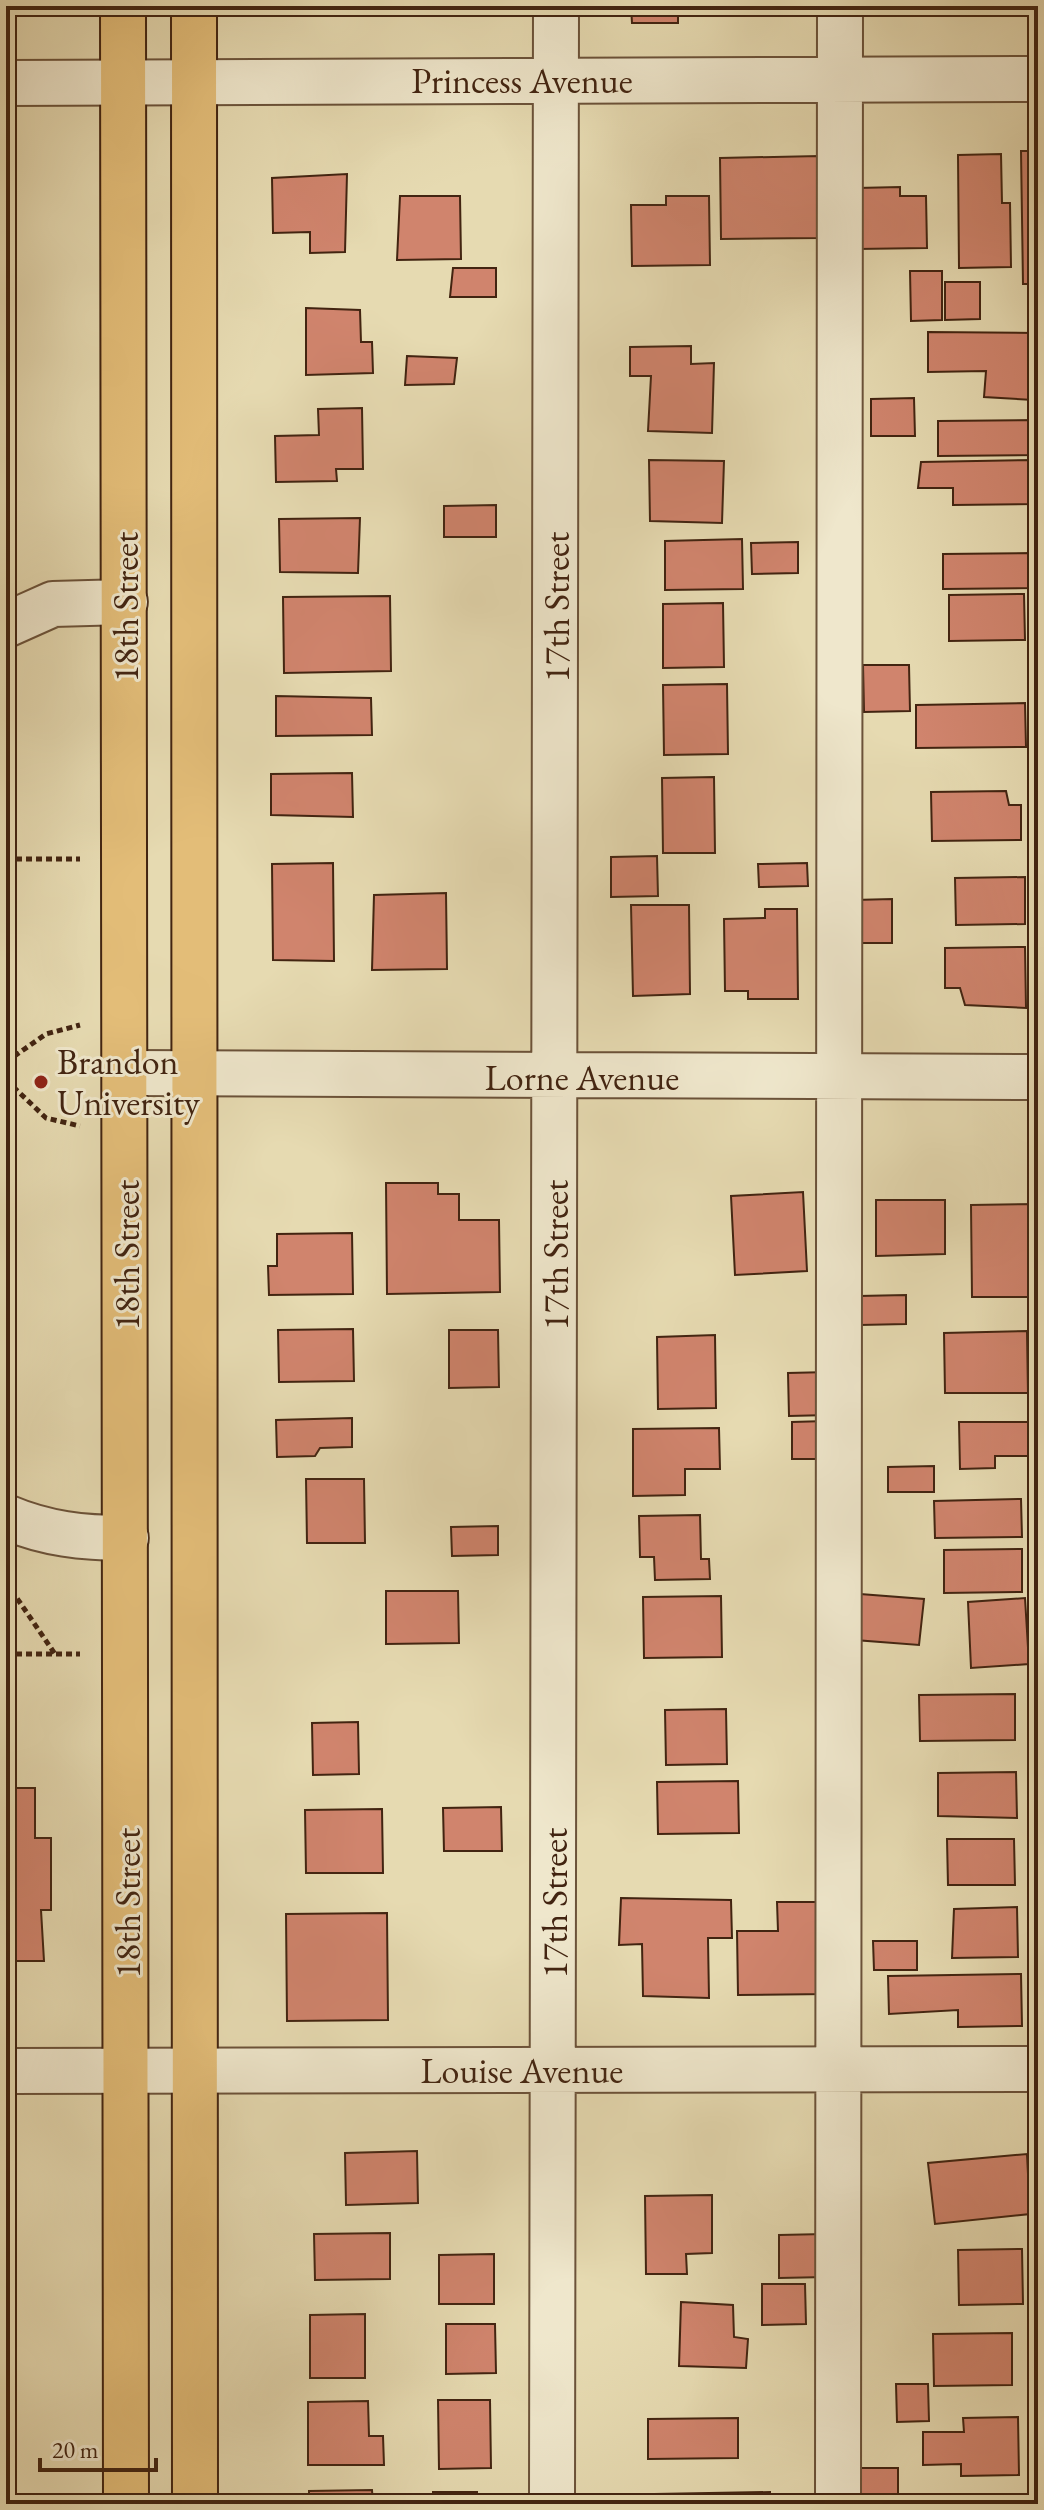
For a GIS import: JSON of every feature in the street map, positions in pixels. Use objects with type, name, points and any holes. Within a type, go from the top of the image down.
[{"type":"main road","name":"18th Street","points":[[123,6],[126,2504]]},
{"type":"main road","name":"18th Street","points":[[194,6],[195,2504]]},
{"type":"main road","points":[[103,2504],[126,2375]]},
{"type":"street","name":"17th Street","points":[[552,2504],[556,6]]},
{"type":"street","points":[[838,2504],[840,6]]},
{"type":"street","name":"Princess Avenue","points":[[6,83],[1038,79]]},
{"type":"street","points":[[6,625],[53,604],[125,602]]},
{"type":"street","name":"Lorne Avenue","points":[[126,1073],[556,1078],[1038,1077]]},
{"type":"street","points":[[6,1517],[33,1528],[80,1538],[126,1538]]},
{"type":"street","name":"Louise Avenue","points":[[6,2071],[1038,2069]]},
{"type":"path","points":[[6,859],[80,859]]},
{"type":"path","points":[[6,1062],[46,1034],[80,1025]]},
{"type":"path","points":[[6,1080],[46,1118],[80,1126]]},
{"type":"path","points":[[6,1582],[55,1654]]},
{"type":"path","points":[[6,1654],[80,1654]]},
{"type":"building","points":[[288,6],[489,6],[489,14],[298,16]]},
{"type":"building","points":[[631,6],[678,6],[678,23],[632,23]]},
{"type":"building","points":[[698,6],[744,6],[744,13],[698,14]]},
{"type":"building","points":[[776,6],[817,6],[817,15],[777,15]]},
{"type":"building","points":[[857,6],[889,6],[889,14],[857,11]]},
{"type":"building","points":[[964,6],[1019,6],[1020,15],[965,16]]},
{"type":"building","points":[[1021,151],[1038,151],[1038,284],[1023,284]]},
{"type":"building","points":[[1001,154],[1002,203],[1010,203],[1011,267],[959,268],[958,155]]},
{"type":"building","points":[[819,156],[820,238],[721,239],[720,158]]},
{"type":"building","points":[[347,174],[345,252],[310,253],[310,232],[273,233],[272,178]]},
{"type":"building","points":[[900,187],[900,196],[926,196],[927,248],[857,249],[857,188]]},
{"type":"building","points":[[400,196],[460,196],[461,259],[397,260]]},
{"type":"building","points":[[666,196],[709,196],[710,265],[632,266],[631,205],[666,205]]},
{"type":"building","points":[[453,268],[496,268],[496,297],[450,297]]},
{"type":"building","points":[[910,271],[942,271],[942,320],[911,321]]},
{"type":"building","points":[[945,282],[980,282],[980,319],[945,320]]},
{"type":"building","points":[[306,308],[360,310],[361,342],[372,342],[373,373],[306,375]]},
{"type":"building","points":[[928,332],[1035,333],[1033,400],[984,397],[986,371],[928,372]]},
{"type":"building","points":[[691,346],[691,364],[714,363],[712,433],[648,431],[651,376],[630,376],[630,347]]},
{"type":"building","points":[[407,356],[457,358],[454,384],[405,385]]},
{"type":"building","points":[[914,398],[915,436],[871,436],[871,399]]},
{"type":"building","points":[[362,408],[363,469],[336,469],[337,481],[276,482],[275,436],[319,435],[318,409]]},
{"type":"building","points":[[1038,420],[1038,455],[938,456],[938,421]]},
{"type":"building","points":[[649,460],[724,461],[722,523],[650,521]]},
{"type":"building","points":[[1034,460],[1035,504],[953,505],[953,488],[918,488],[921,462]]},
{"type":"building","points":[[496,505],[496,537],[444,537],[444,506]]},
{"type":"building","points":[[360,518],[358,573],[280,572],[279,519]]},
{"type":"building","points":[[742,539],[743,589],[665,590],[665,541]]},
{"type":"building","points":[[798,542],[798,573],[752,574],[751,543]]},
{"type":"building","points":[[1032,553],[1032,588],[943,589],[943,554]]},
{"type":"building","points":[[1024,594],[1025,640],[949,641],[949,595]]},
{"type":"building","points":[[390,596],[391,671],[284,673],[283,597]]},
{"type":"building","points":[[723,603],[724,667],[663,668],[663,604]]},
{"type":"building","points":[[863,665],[909,665],[910,711],[864,712]]},
{"type":"building","points":[[727,684],[728,754],[664,755],[663,685]]},
{"type":"building","points":[[276,696],[371,698],[372,735],[276,736]]},
{"type":"building","points":[[1025,703],[1026,747],[916,748],[916,705]]},
{"type":"building","points":[[352,773],[353,817],[271,815],[271,774]]},
{"type":"building","points":[[714,777],[715,853],[663,853],[662,778]]},
{"type":"building","points":[[1006,791],[1009,805],[1021,805],[1021,840],[932,841],[931,792]]},
{"type":"building","points":[[657,856],[658,896],[611,897],[611,857]]},
{"type":"building","points":[[333,863],[334,961],[273,960],[272,864]]},
{"type":"building","points":[[807,863],[808,886],[759,887],[758,864]]},
{"type":"building","points":[[1025,877],[1025,924],[956,925],[955,878]]},
{"type":"building","points":[[446,893],[447,969],[372,970],[374,895]]},
{"type":"building","points":[[892,899],[892,943],[855,943],[854,900]]},
{"type":"building","points":[[631,905],[689,905],[690,994],[633,996]]},
{"type":"building","points":[[765,909],[797,909],[798,999],[748,999],[748,991],[725,991],[724,919],[765,918]]},
{"type":"building","points":[[1025,947],[1026,1008],[965,1005],[960,988],[945,988],[945,948]]},
{"type":"building","points":[[386,1183],[438,1183],[438,1194],[459,1194],[459,1220],[499,1220],[500,1292],[387,1294]]},
{"type":"building","points":[[803,1192],[807,1271],[735,1275],[731,1196]]},
{"type":"building","points":[[876,1200],[945,1200],[945,1254],[876,1256]]},
{"type":"building","points":[[1038,1204],[1038,1253],[1032,1254],[1033,1297],[972,1297],[971,1205]]},
{"type":"building","points":[[352,1233],[353,1294],[269,1295],[268,1266],[277,1266],[277,1234]]},
{"type":"building","points":[[906,1295],[906,1324],[860,1325],[859,1296]]},
{"type":"building","points":[[353,1329],[354,1381],[279,1382],[278,1330]]},
{"type":"building","points":[[449,1330],[498,1330],[499,1387],[449,1388]]},
{"type":"building","points":[[1027,1331],[1028,1393],[945,1393],[944,1333]]},
{"type":"building","points":[[715,1335],[716,1408],[658,1409],[657,1337]]},
{"type":"building","points":[[829,1372],[829,1415],[789,1416],[788,1373]]},
{"type":"building","points":[[352,1418],[352,1447],[320,1448],[315,1456],[277,1457],[276,1420]]},
{"type":"building","points":[[826,1421],[826,1459],[792,1459],[792,1422]]},
{"type":"building","points":[[959,1422],[1037,1422],[1038,1456],[995,1456],[995,1468],[960,1469]]},
{"type":"building","points":[[719,1428],[720,1469],[685,1469],[685,1495],[633,1496],[633,1429]]},
{"type":"building","points":[[934,1466],[934,1492],[888,1492],[888,1467]]},
{"type":"building","points":[[306,1479],[364,1479],[365,1543],[307,1543]]},
{"type":"building","points":[[1021,1499],[1022,1537],[935,1538],[934,1501]]},
{"type":"building","points":[[700,1515],[701,1559],[709,1559],[710,1579],[655,1580],[654,1557],[640,1557],[639,1516]]},
{"type":"building","points":[[498,1526],[498,1555],[452,1556],[451,1527]]},
{"type":"building","points":[[1022,1549],[1022,1592],[944,1593],[944,1550]]},
{"type":"building","points":[[386,1591],[458,1591],[459,1643],[386,1644]]},
{"type":"building","points":[[860,1594],[924,1599],[919,1645],[855,1640]]},
{"type":"building","points":[[721,1596],[722,1657],[644,1658],[643,1597]]},
{"type":"building","points":[[1025,1598],[1029,1664],[971,1668],[968,1602]]},
{"type":"building","points":[[1015,1694],[1015,1740],[920,1741],[919,1695]]},
{"type":"building","points":[[726,1709],[727,1764],[666,1765],[665,1710]]},
{"type":"building","points":[[358,1722],[359,1774],[313,1775],[312,1723]]},
{"type":"building","points":[[1016,1772],[1017,1818],[938,1816],[938,1773]]},
{"type":"building","points":[[738,1781],[739,1833],[658,1834],[657,1782]]},
{"type":"building","points":[[6,1788],[35,1788],[35,1838],[51,1838],[51,1910],[41,1910],[44,1961],[6,1961]]},
{"type":"building","points":[[501,1807],[502,1851],[444,1851],[443,1808]]},
{"type":"building","points":[[382,1809],[383,1873],[306,1873],[305,1810]]},
{"type":"building","points":[[947,1839],[1014,1839],[1015,1885],[948,1885]]},
{"type":"building","points":[[621,1898],[731,1900],[732,1938],[708,1938],[709,1998],[643,1996],[642,1944],[619,1945]]},
{"type":"building","points":[[777,1902],[826,1902],[828,1994],[738,1995],[737,1931],[778,1931]]},
{"type":"building","points":[[1017,1907],[1018,1957],[952,1958],[954,1909]]},
{"type":"building","points":[[387,1913],[388,2020],[287,2021],[286,1914]]},
{"type":"building","points":[[873,1941],[917,1941],[917,1970],[874,1970]]},
{"type":"building","points":[[1021,1974],[1022,2026],[958,2027],[958,2010],[889,2014],[888,1976]]},
{"type":"building","points":[[417,2151],[418,2203],[346,2205],[345,2153]]},
{"type":"building","points":[[1027,2154],[1030,2214],[935,2224],[928,2163]]},
{"type":"building","points":[[712,2195],[712,2253],[686,2254],[687,2274],[646,2274],[645,2196]]},
{"type":"building","points":[[390,2233],[390,2279],[315,2280],[314,2234]]},
{"type":"building","points":[[825,2234],[826,2277],[779,2278],[779,2235]]},
{"type":"building","points":[[1022,2249],[1023,2304],[959,2305],[958,2250]]},
{"type":"building","points":[[494,2254],[494,2304],[439,2304],[439,2255]]},
{"type":"building","points":[[762,2284],[805,2284],[806,2324],[762,2325]]},
{"type":"building","points":[[681,2302],[733,2305],[734,2337],[748,2339],[746,2368],[679,2366]]},
{"type":"building","points":[[365,2314],[365,2378],[310,2378],[310,2315]]},
{"type":"building","points":[[446,2324],[495,2324],[496,2373],[446,2374]]},
{"type":"building","points":[[1012,2333],[1012,2385],[934,2386],[933,2334]]},
{"type":"building","points":[[896,2384],[928,2384],[929,2421],[897,2422]]},
{"type":"building","points":[[438,2400],[490,2400],[491,2468],[439,2469]]},
{"type":"building","points":[[368,2401],[369,2436],[383,2436],[384,2465],[308,2465],[308,2402]]},
{"type":"building","points":[[1018,2417],[1019,2475],[961,2476],[961,2464],[923,2465],[923,2432],[964,2432],[963,2418]]},
{"type":"building","points":[[738,2418],[738,2458],[648,2459],[648,2419]]},
{"type":"building","points":[[857,2468],[898,2468],[898,2504],[857,2504]]},
{"type":"building","points":[[372,2490],[373,2504],[309,2504],[309,2491]]},
{"type":"building","points":[[433,2492],[477,2492],[477,2504],[433,2504]]},
{"type":"building","points":[[770,2492],[770,2504],[655,2504],[655,2494]]},
{"type":"place","name":"Brandon University","points":[[41,1082]]}]
